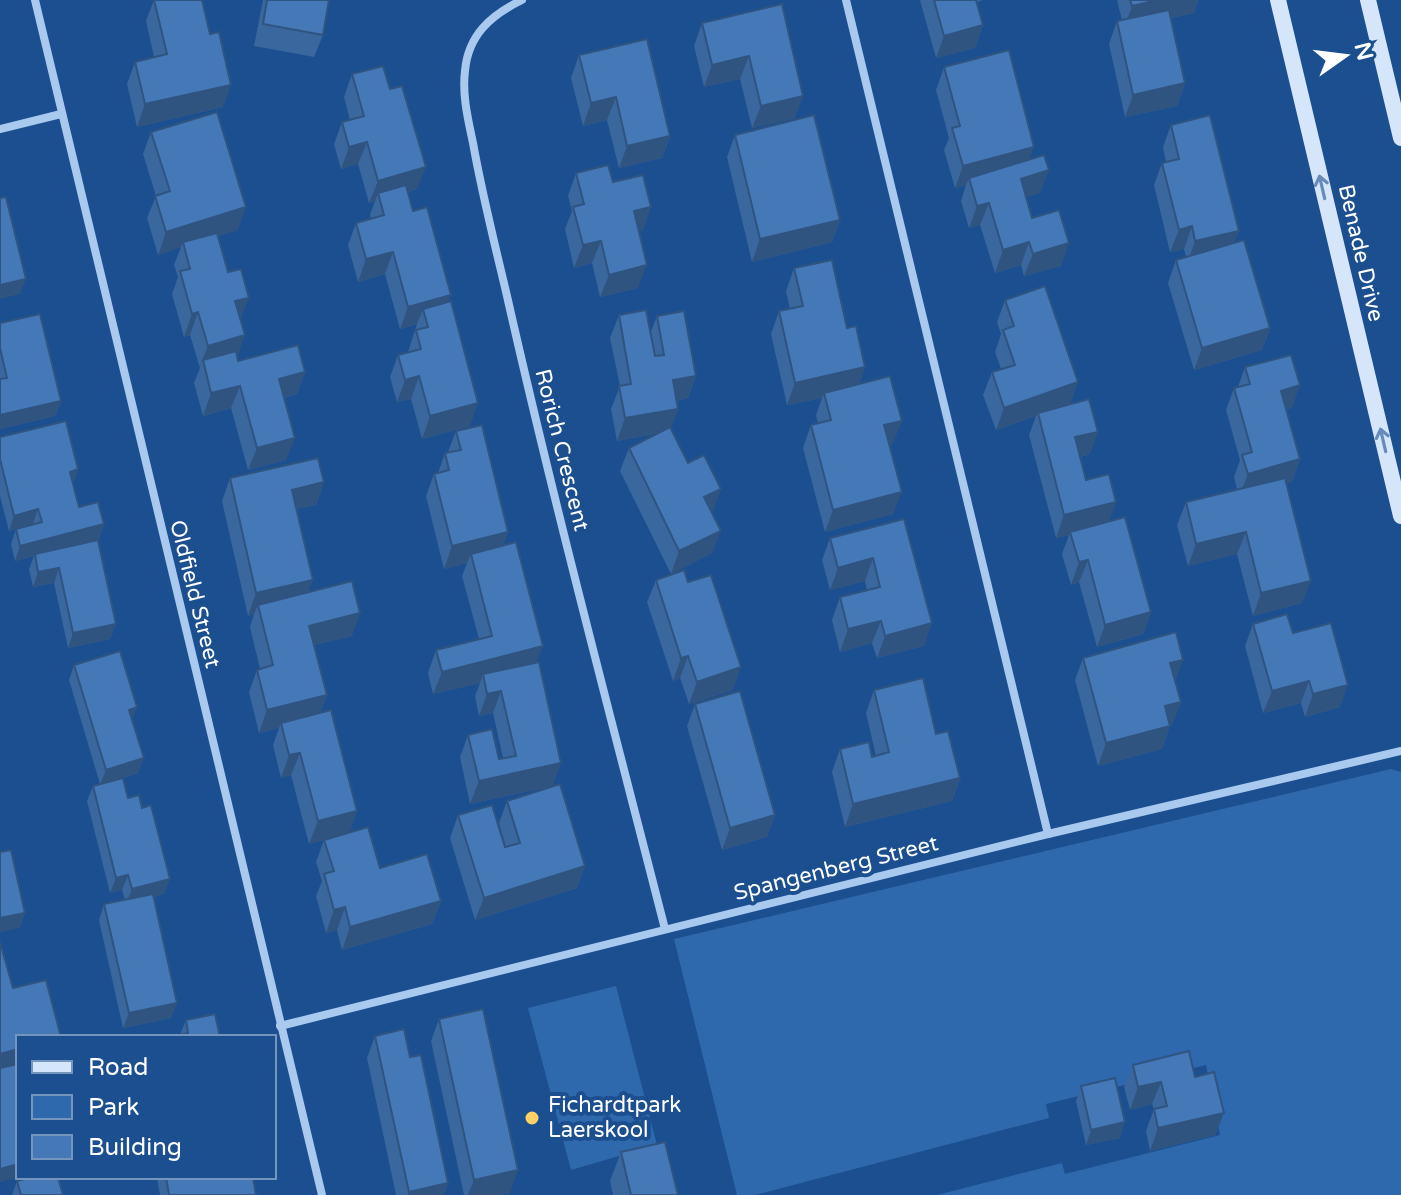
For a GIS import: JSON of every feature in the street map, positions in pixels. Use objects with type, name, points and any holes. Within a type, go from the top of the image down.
[{"type":"street","name":"Oldfield Street","points":[[35,0],[322,1195]]},
{"type":"street","name":"Rorich Crescent","points":[[522,0],[503,9],[481,27],[469,49],[464,72],[465,103],[516,337],[665,929]]},
{"type":"street","points":[[846,0],[1048,834]]},
{"type":"street","name":"Benade Drive","points":[[1278,0],[1401,516]]},
{"type":"street","points":[[1368,0],[1401,138]]},
{"type":"street","points":[[0,129],[61,114]]},
{"type":"street","name":"Spangenberg Street","points":[[280,1026],[1048,834],[1401,751]]},
{"type":"green space","points":[[1391,769],[1401,772],[1401,1195],[937,1195],[1062,1163],[1065,1174],[1220,1135],[1206,1065],[1046,1104],[1049,1118],[755,1195],[737,1195],[674,939]]},
{"type":"green space","points":[[616,986],[657,1145],[571,1170],[528,1008]]},
{"type":"building","points":[[154,0],[202,0],[210,34],[219,32],[231,85],[145,104],[135,62],[167,54]]},
{"type":"building","points":[[267,0],[329,0],[323,35],[263,24]]},
{"type":"building","points":[[934,0],[976,0],[983,25],[944,36]]},
{"type":"building","points":[[1130,0],[1158,0],[1132,6]]},
{"type":"building","points":[[782,4],[803,96],[761,106],[749,56],[712,65],[702,23]]},
{"type":"building","points":[[1169,10],[1185,83],[1133,95],[1117,21]]},
{"type":"building","points":[[647,39],[670,136],[627,146],[616,97],[591,103],[579,55]]},
{"type":"building","points":[[1009,50],[1034,147],[963,166],[952,128],[960,126],[944,67]]},
{"type":"building","points":[[383,66],[390,89],[402,86],[426,167],[378,181],[367,142],[349,147],[342,122],[364,116],[352,74]]},
{"type":"building","points":[[217,112],[246,207],[166,232],[155,196],[170,191],[151,132]]},
{"type":"building","points":[[814,115],[840,220],[760,239],[735,135]]},
{"type":"building","points":[[1210,115],[1239,231],[1195,241],[1192,226],[1179,230],[1162,163],[1179,159],[1171,125]]},
{"type":"building","points":[[1044,155],[1049,170],[1021,179],[1032,218],[1059,210],[1069,243],[1033,254],[1029,242],[1003,250],[989,203],[977,206],[969,178]]},
{"type":"building","points":[[608,165],[613,182],[643,175],[651,207],[634,211],[647,265],[609,275],[601,241],[583,245],[573,207],[584,204],[576,173]]},
{"type":"building","points":[[406,185],[413,211],[427,207],[451,295],[408,307],[393,252],[366,259],[356,223],[384,215],[378,193]]},
{"type":"building","points":[[6,197],[26,279],[0,285],[0,198]]},
{"type":"building","points":[[217,233],[228,272],[241,269],[249,298],[235,301],[245,335],[208,346],[198,312],[192,314],[180,271],[190,269],[183,242]]},
{"type":"building","points":[[1244,240],[1270,328],[1202,348],[1176,260]]},
{"type":"building","points":[[832,260],[847,328],[856,326],[865,367],[795,383],[779,311],[803,306],[794,268]]},
{"type":"building","points":[[1045,286],[1078,382],[1004,408],[992,372],[1015,365],[1003,330],[1014,326],[1005,300]]},
{"type":"building","points":[[451,301],[478,403],[430,416],[419,376],[405,380],[398,355],[421,349],[416,330],[428,327],[423,309]]},
{"type":"building","points":[[646,310],[655,356],[664,355],[657,316],[684,311],[696,376],[673,380],[678,409],[625,418],[619,386],[631,384],[619,315]]},
{"type":"building","points":[[40,314],[61,401],[0,415],[0,379],[7,378],[0,348],[0,323]]},
{"type":"building","points":[[298,345],[305,372],[279,379],[295,438],[257,448],[240,386],[211,393],[203,360],[236,351],[238,361]]},
{"type":"building","points":[[1291,355],[1300,385],[1281,391],[1300,459],[1248,474],[1242,455],[1252,452],[1234,388],[1250,384],[1245,367]]},
{"type":"building","points":[[890,376],[902,421],[884,425],[902,492],[833,510],[811,425],[831,420],[824,393]]},
{"type":"building","points":[[1089,399],[1098,432],[1075,437],[1086,480],[1109,474],[1116,502],[1064,515],[1038,413]]},
{"type":"building","points":[[66,421],[78,469],[70,472],[79,507],[98,502],[104,524],[20,546],[16,529],[42,522],[38,509],[14,516],[0,459],[0,437]]},
{"type":"building","points":[[482,425],[508,532],[452,546],[434,474],[449,470],[445,453],[461,450],[456,431]]},
{"type":"building","points":[[670,427],[688,463],[704,455],[721,489],[704,497],[721,531],[679,551],[629,448]]},
{"type":"building","points":[[318,458],[324,482],[292,490],[313,580],[256,593],[230,478]]},
{"type":"building","points":[[1285,478],[1311,581],[1261,593],[1246,532],[1196,544],[1186,502]]},
{"type":"building","points":[[1125,517],[1151,612],[1105,625],[1088,560],[1079,562],[1070,532]]},
{"type":"building","points":[[904,519],[932,623],[885,636],[881,621],[848,629],[840,597],[880,587],[873,558],[838,568],[830,538]]},
{"type":"building","points":[[98,540],[116,624],[73,633],[59,568],[38,572],[35,554]]},
{"type":"building","points":[[516,542],[543,646],[442,672],[436,650],[492,636],[471,554]]},
{"type":"building","points":[[684,570],[688,582],[711,575],[741,667],[697,682],[688,656],[681,658],[656,580]]},
{"type":"building","points":[[352,581],[360,613],[309,626],[327,695],[267,710],[257,670],[273,665],[258,605]]},
{"type":"building","points":[[1287,614],[1293,633],[1331,623],[1348,685],[1313,694],[1309,681],[1272,691],[1253,624]]},
{"type":"building","points":[[1176,632],[1183,660],[1170,663],[1181,702],[1165,706],[1170,726],[1106,743],[1083,658]]},
{"type":"building","points":[[120,651],[137,707],[129,710],[144,758],[106,770],[74,665]]},
{"type":"building","points":[[539,662],[561,763],[479,781],[468,735],[492,729],[499,759],[516,756],[501,691],[487,694],[483,674]]},
{"type":"building","points":[[923,678],[936,734],[948,731],[960,778],[853,804],[840,749],[869,742],[872,757],[889,752],[874,690]]},
{"type":"building","points":[[740,691],[775,815],[730,828],[695,704]]},
{"type":"building","points":[[331,710],[357,811],[318,821],[300,753],[289,755],[281,723]]},
{"type":"building","points":[[123,778],[128,798],[139,795],[142,808],[151,805],[170,879],[132,889],[128,875],[116,878],[93,786]]},
{"type":"building","points":[[560,784],[585,866],[484,898],[458,815],[492,805],[505,847],[520,843],[507,801]]},
{"type":"building","points":[[368,827],[380,868],[427,854],[441,901],[350,927],[345,907],[334,910],[324,874],[334,871],[324,840]]},
{"type":"building","points":[[11,850],[25,913],[0,918],[0,852]]},
{"type":"building","points":[[153,894],[177,1003],[129,1013],[104,904]]},
{"type":"building","points":[[0,942],[13,988],[46,980],[60,1035],[16,1035],[16,1050],[0,1054]]},
{"type":"building","points":[[483,1009],[518,1170],[474,1180],[439,1019]]},
{"type":"building","points":[[215,1014],[220,1035],[180,1035],[188,1033],[186,1020]]},
{"type":"building","points":[[404,1029],[410,1057],[421,1055],[448,1183],[409,1192],[375,1036]]},
{"type":"building","points":[[1189,1051],[1195,1077],[1214,1072],[1224,1113],[1158,1128],[1154,1109],[1167,1106],[1161,1082],[1138,1087],[1133,1065]]},
{"type":"building","points":[[16,1064],[16,1165],[0,1169],[0,1068]]},
{"type":"building","points":[[1115,1078],[1125,1122],[1091,1130],[1081,1086]]},
{"type":"building","points":[[665,1142],[678,1195],[631,1195],[621,1152]]},
{"type":"building","points":[[59,1179],[63,1195],[21,1195],[17,1181]]},
{"type":"building","points":[[166,1179],[253,1179],[256,1195],[169,1195]]},
{"type":"place","name":"Fichardtpark Laerskool","points":[[532,1118]]}]
